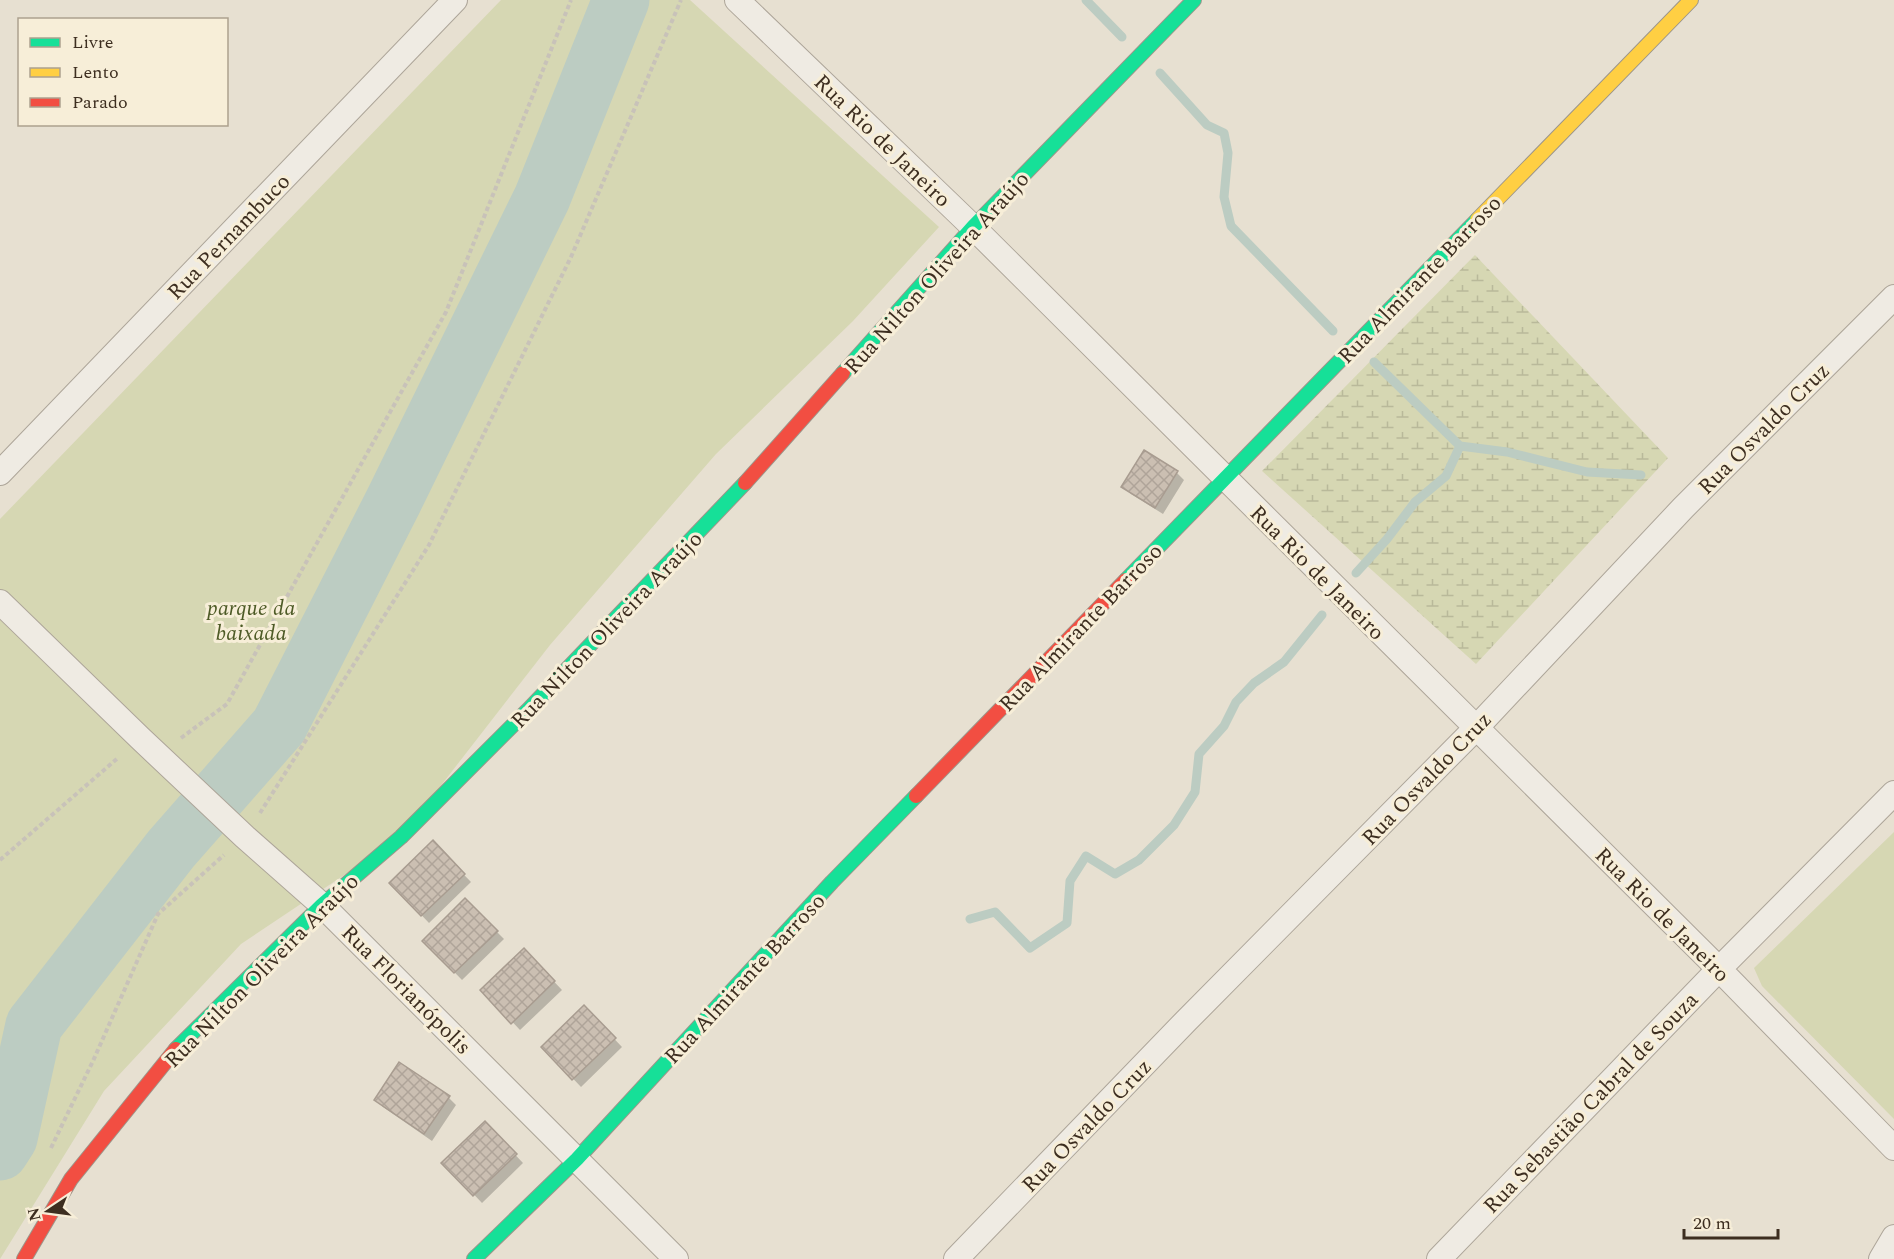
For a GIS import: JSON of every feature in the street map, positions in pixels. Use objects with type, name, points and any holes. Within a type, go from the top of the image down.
[{"type":"street","name":"Rua Pernambuco","points":[[0,473],[455,0]]},
{"type":"street","name":"Rua Rio de Janeiro","points":[[737,0],[973,227],[1719,969],[1894,1148]]},
{"type":"street","name":"Rua Nilton Oliveira Araújo","points":[[24,1259],[71,1179],[183,1041],[322,904],[401,837],[527,711],[726,505],[973,227],[1194,0]]},
{"type":"street","name":"Rua Almirante Barroso","points":[[474,1259],[577,1159],[832,882],[1691,0]]},
{"type":"street","name":"Rua Osvaldo Cruz","points":[[957,1259],[1186,1021],[1476,728],[1683,508],[1894,297]]},
{"type":"street","name":"Rua Florianópolis","points":[[0,602],[240,832],[322,904],[676,1259]]},
{"type":"street","name":"Rua Sebastião Cabral de Souza","points":[[1439,1259],[1719,969],[1894,793]]},
{"type":"street","points":[[1881,1259],[1894,1237]]},
{"type":"path","points":[[158,755],[227,704],[446,312],[571,0]]},
{"type":"path","points":[[47,1158],[158,914],[240,832],[429,545],[571,257],[681,0]]},
{"type":"path","points":[[0,860],[140,738]]},
{"type":"green space","name":"parque da baixada","points":[[501,0],[690,0],[939,227],[853,321],[716,454],[550,645],[401,837],[241,944],[104,1091],[0,1259],[0,519]]},
{"type":"green space","points":[[1475,255],[1668,458],[1476,664],[1262,471]]},
{"type":"green space","points":[[1894,832],[1894,1119],[1762,986],[1754,968]]},
{"type":"building","points":[[1144,450],[1178,471],[1155,508],[1121,487]]},
{"type":"building","points":[[433,840],[465,874],[421,916],[389,883]]},
{"type":"building","points":[[465,898],[498,931],[454,973],[422,941]]},
{"type":"building","points":[[524,948],[555,981],[511,1024],[480,990]]},
{"type":"building","points":[[584,1005],[616,1038],[572,1080],[541,1047]]},
{"type":"building","points":[[399,1062],[450,1096],[424,1134],[374,1100]]},
{"type":"building","points":[[485,1121],[517,1154],[473,1196],[441,1163]]},
{"type":"waterway","points":[[0,1152],[9,1138],[34,1025],[171,849],[279,726],[394,500],[542,198],[621,0]]},
{"type":"waterway","points":[[1086,0],[1122,37]]},
{"type":"waterway","points":[[1160,73],[1207,125],[1224,133],[1228,153],[1224,197],[1231,226],[1333,331]]},
{"type":"waterway","points":[[1374,362],[1460,446],[1507,452],[1587,472],[1641,475]]},
{"type":"waterway","points":[[1356,573],[1387,539],[1415,502],[1446,476],[1460,446]]},
{"type":"waterway","points":[[970,919],[995,912],[1030,948],[1067,923],[1070,881],[1086,856],[1115,874],[1139,860],[1174,825],[1195,792],[1199,754],[1224,726],[1236,702],[1254,683],[1284,662],[1322,615]]},
{"type":"traffic: fast","points":[[843,373],[973,227],[1194,0]]},
{"type":"traffic: fast","points":[[1126,580],[1477,220]]},
{"type":"traffic: fast","points":[[176,1049],[322,905],[401,837],[527,711],[745,483]]},
{"type":"traffic: fast","points":[[474,1259],[577,1159],[832,882],[916,796]]},
{"type":"traffic: slow","points":[[1477,220],[1691,0]]},
{"type":"traffic: jam","points":[[745,483],[843,373]]},
{"type":"traffic: jam","points":[[916,796],[1126,580]]},
{"type":"traffic: jam","points":[[24,1259],[71,1179],[176,1049]]}]
